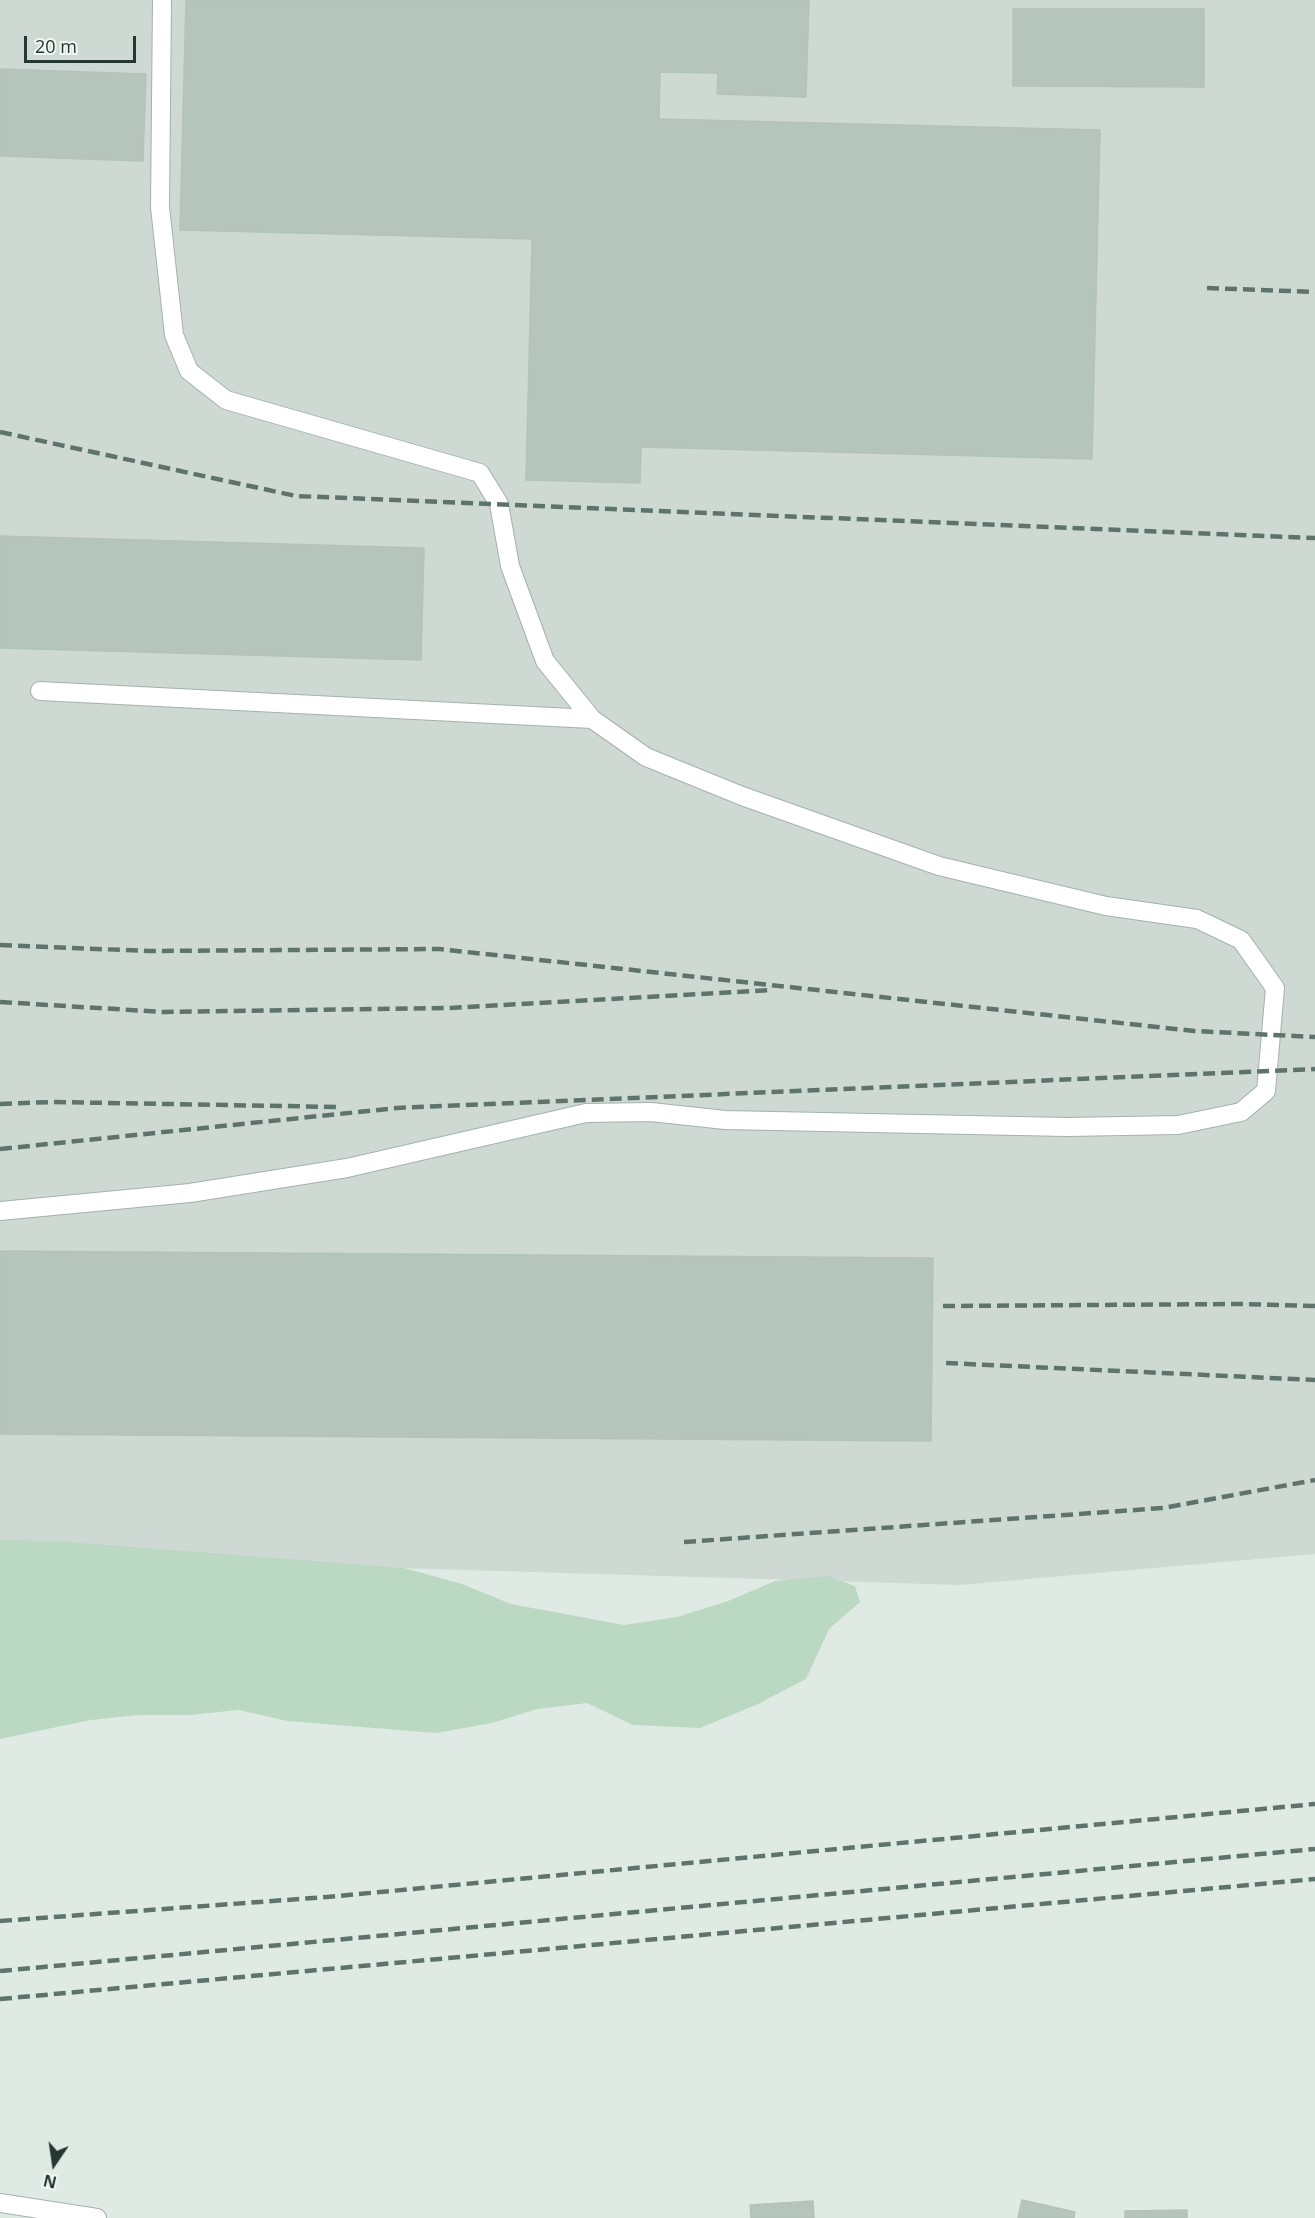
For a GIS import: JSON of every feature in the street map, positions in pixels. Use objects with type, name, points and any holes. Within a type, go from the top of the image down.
[{"type":"street","points":[[0,1211],[190,1193],[347,1168],[586,1113],[651,1112],[726,1120],[1020,1126],[1178,1125],[1241,1112],[1266,1091],[1275,988],[1241,940],[1197,919],[1106,906],[939,866],[742,796],[646,757],[592,719],[545,661],[510,566],[499,504],[480,473],[226,400],[189,371],[174,335],[160,207],[162,0]]},
{"type":"street","points":[[40,691],[592,719]]},
{"type":"street","points":[[0,2203],[97,2218]]},
{"type":"shaded area","points":[[0,0],[1315,0],[1315,1554],[960,1585],[0,1556]]},
{"type":"green space","points":[[0,1540],[55,1541],[404,1568],[462,1584],[511,1604],[624,1625],[677,1617],[728,1601],[775,1581],[827,1576],[855,1586],[860,1602],[829,1629],[806,1679],[756,1705],[700,1728],[633,1725],[587,1703],[537,1709],[492,1723],[436,1733],[287,1721],[239,1710],[90,1720],[0,1739]]},
{"type":"building","points":[[186,0],[809,0],[806,97],[717,94],[718,73],[660,72],[659,119],[1100,130],[1092,459],[641,447],[640,483],[526,480],[532,239],[180,230]]},
{"type":"building","points":[[1013,9],[1204,9],[1204,87],[1013,86]]},
{"type":"building","points":[[0,69],[146,74],[143,161],[0,156]]},
{"type":"building","points":[[0,536],[424,548],[421,660],[0,648]]},
{"type":"building","points":[[0,1251],[933,1258],[931,1441],[0,1434]]},
{"type":"building","points":[[1022,2200],[1075,2212],[1074,2218],[1018,2218]]},
{"type":"building","points":[[813,2201],[814,2218],[751,2218],[750,2205]]},
{"type":"building","points":[[1187,2210],[1187,2218],[1125,2218],[1125,2211]]},
{"type":"railway","points":[[1207,288],[1315,292]]},
{"type":"railway","points":[[0,432],[296,496],[1315,538]]},
{"type":"railway","points":[[0,945],[148,951],[439,949],[1194,1031],[1315,1037]]},
{"type":"railway","points":[[0,1002],[163,1012],[449,1008],[773,990]]},
{"type":"railway","points":[[0,1149],[397,1108],[1315,1069]]},
{"type":"railway","points":[[0,1104],[52,1102],[339,1107]]},
{"type":"railway","points":[[943,1306],[1242,1304],[1315,1306]]},
{"type":"railway","points":[[946,1363],[1315,1380]]},
{"type":"railway","points":[[684,1542],[1163,1508],[1315,1480]]},
{"type":"railway","points":[[0,1921],[327,1897],[1315,1804]]},
{"type":"railway","points":[[0,1971],[1315,1849]]},
{"type":"railway","points":[[0,1999],[1315,1879]]}]
